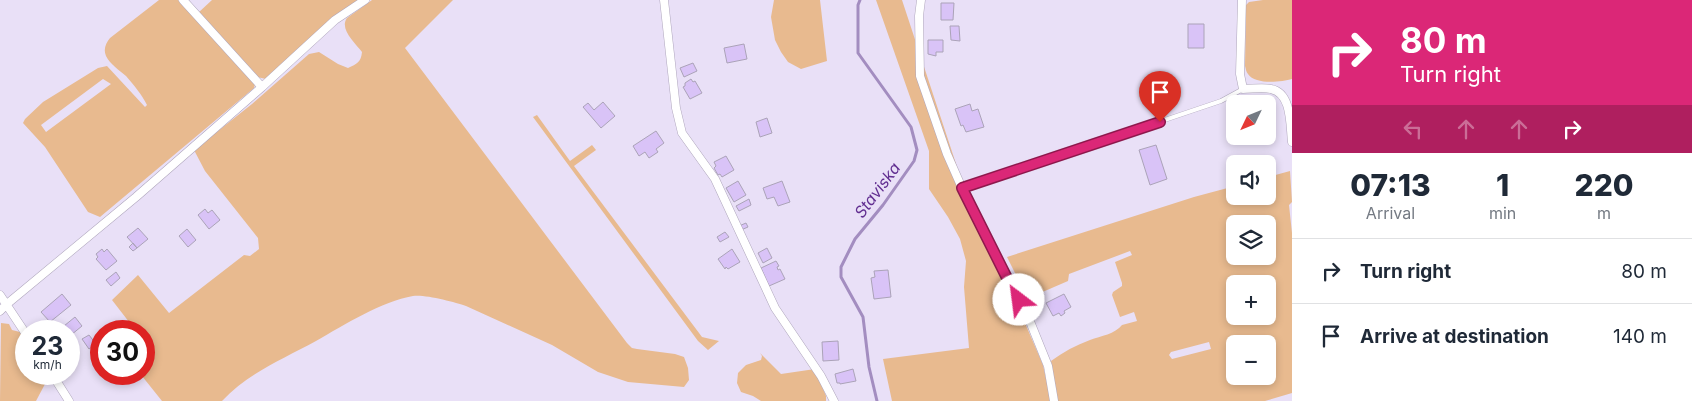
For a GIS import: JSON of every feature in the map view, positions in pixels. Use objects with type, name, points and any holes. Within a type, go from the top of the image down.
[{"type":"street","points":[[183,0],[262,88]]},
{"type":"street","points":[[0,311],[262,88],[335,20],[366,0]]},
{"type":"street","points":[[664,0],[676,108],[682,133],[715,179],[775,308],[821,376],[834,401]]},
{"type":"street","points":[[921,0],[919,16],[920,76],[947,154],[962,188],[1014,292],[1025,309],[1048,366],[1054,390],[1054,401]]},
{"type":"street","points":[[1242,0],[1240,74],[1243,89],[1272,89],[1284,97],[1289,112],[1292,142]]},
{"type":"street","points":[[0,294],[17,320]]},
{"type":"street","points":[[59,385],[69,401]]},
{"type":"lane","points":[[962,188],[1221,101],[1243,89]]},
{"type":"shaded area","points":[[159,0],[178,0],[255,84],[254,88],[100,217],[88,212],[45,147],[23,123],[43,102],[98,68],[107,66],[145,107],[147,105],[138,90],[106,56],[105,46],[110,38]],"holes":[[[103,79],[111,84],[46,132],[41,125]]]},
{"type":"shaded area","points":[[212,0],[359,0],[266,79],[257,77],[198,13]]},
{"type":"shaded area","points":[[372,0],[453,0],[405,48],[627,343],[632,348],[684,357],[688,368],[689,380],[684,387],[628,382],[598,372],[552,345],[466,306],[424,296],[413,296],[376,308],[254,374],[222,401],[162,401],[149,385],[155,385],[155,320],[127,320],[112,300],[138,275],[169,313],[244,255],[250,256],[259,249],[258,238],[205,171],[194,150],[252,104],[309,54],[319,52],[348,68],[358,62],[362,52],[346,31],[345,22],[347,18]]},
{"type":"shaded area","points":[[774,0],[820,0],[827,61],[801,69],[788,62],[775,40],[771,17]]},
{"type":"shaded area","points":[[876,0],[902,0],[963,185],[1043,365],[1051,401],[892,401],[883,359],[969,348],[964,287],[966,261],[960,239],[929,189],[929,151]]},
{"type":"shaded area","points":[[1292,0],[1292,79],[1275,82],[1256,80],[1246,71],[1246,5],[1249,2]]},
{"type":"shaded area","points":[[537,115],[570,161],[592,145],[596,150],[574,166],[702,337],[719,341],[708,350],[698,341],[533,117]]},
{"type":"shaded area","points":[[1290,171],[1292,202],[1289,205],[1292,233],[1292,393],[1265,401],[1058,401],[1051,361],[1080,344],[1112,333],[1122,325],[1137,321],[1134,312],[1120,317],[1112,295],[1113,292],[1122,286],[1115,262],[1132,255],[1130,251],[1069,274],[1068,281],[1024,300],[1013,283],[1017,277],[1007,257],[1226,188],[1226,205],[1276,205],[1276,175]],"holes":[[[1209,342],[1211,349],[1172,359],[1169,355],[1171,352]]]},
{"type":"shaded area","points":[[1,323],[9,324],[12,330],[15,331],[15,385],[44,385],[36,401],[0,401]]},
{"type":"shaded area","points":[[760,353],[781,374],[815,369],[826,396],[826,401],[761,401],[741,392],[737,383],[738,373],[746,365],[761,360],[762,356]]},
{"type":"building","points":[[941,3],[954,3],[953,20],[941,20]]},
{"type":"building","points":[[1188,24],[1204,24],[1204,48],[1188,48]]},
{"type":"building","points":[[950,26],[959,26],[960,41],[951,40]]},
{"type":"building","points":[[928,40],[943,40],[943,52],[936,52],[936,56],[928,54]]},
{"type":"building","points":[[744,44],[747,59],[727,63],[724,48]]},
{"type":"building","points":[[693,63],[697,71],[684,77],[680,68]]},
{"type":"building","points":[[691,79],[693,82],[695,81],[702,93],[690,99],[683,87]]},
{"type":"building","points":[[603,102],[615,116],[601,128],[583,107],[588,103],[594,110]]},
{"type":"building","points":[[970,104],[972,111],[978,109],[984,127],[966,132],[963,125],[961,126],[955,109]]},
{"type":"building","points":[[767,118],[772,133],[760,137],[756,122]]},
{"type":"building","points":[[656,131],[664,143],[656,149],[658,152],[649,158],[645,152],[639,156],[633,146]]},
{"type":"building","points":[[1156,145],[1167,179],[1150,185],[1139,150]]},
{"type":"building","points":[[726,156],[734,170],[722,177],[720,174],[718,175],[714,168],[716,166],[714,162]]},
{"type":"building","points":[[738,181],[746,195],[734,202],[726,188]]},
{"type":"building","points":[[782,181],[790,202],[778,206],[774,197],[767,199],[763,188]]},
{"type":"building","points":[[749,199],[751,205],[739,211],[736,206]]},
{"type":"building","points":[[205,209],[208,213],[212,210],[220,220],[209,229],[198,215]]},
{"type":"building","points":[[746,223],[748,227],[741,230],[739,226]]},
{"type":"building","points":[[138,228],[148,239],[137,248],[127,237]]},
{"type":"building","points":[[187,229],[196,240],[188,247],[179,236]]},
{"type":"building","points":[[725,232],[729,237],[720,242],[717,237]]},
{"type":"building","points":[[133,243],[137,248],[133,251],[129,247]]},
{"type":"building","points":[[767,248],[772,258],[763,263],[758,253]]},
{"type":"building","points":[[102,249],[104,252],[107,249],[117,261],[106,270],[96,259],[98,257],[96,254]]},
{"type":"building","points":[[732,249],[740,262],[725,269],[718,259]]},
{"type":"building","points":[[776,261],[779,266],[777,267],[778,270],[780,269],[785,279],[769,286],[761,268]]},
{"type":"building","points":[[888,270],[891,297],[874,299],[871,278],[875,277],[874,271]]},
{"type":"building","points":[[116,272],[120,278],[111,286],[106,280]]},
{"type":"building","points":[[62,294],[71,305],[52,320],[48,320],[41,312]]},
{"type":"building","points":[[1064,294],[1071,307],[1064,311],[1065,313],[1061,316],[1059,313],[1053,316],[1046,303]]},
{"type":"building","points":[[89,335],[90,348],[89,349],[82,339]]},
{"type":"building","points":[[838,341],[839,360],[823,361],[822,342]]},
{"type":"building","points":[[853,369],[856,381],[837,383],[835,374]]},
{"type":"waterway","name":"Staviska","points":[[860,0],[858,5],[858,53],[911,127],[917,150],[914,161],[883,205],[855,239],[841,267],[841,277],[863,317],[869,367],[877,401]]},
{"type":"route","points":[[1019,300],[962,188],[1160,122]]}]
